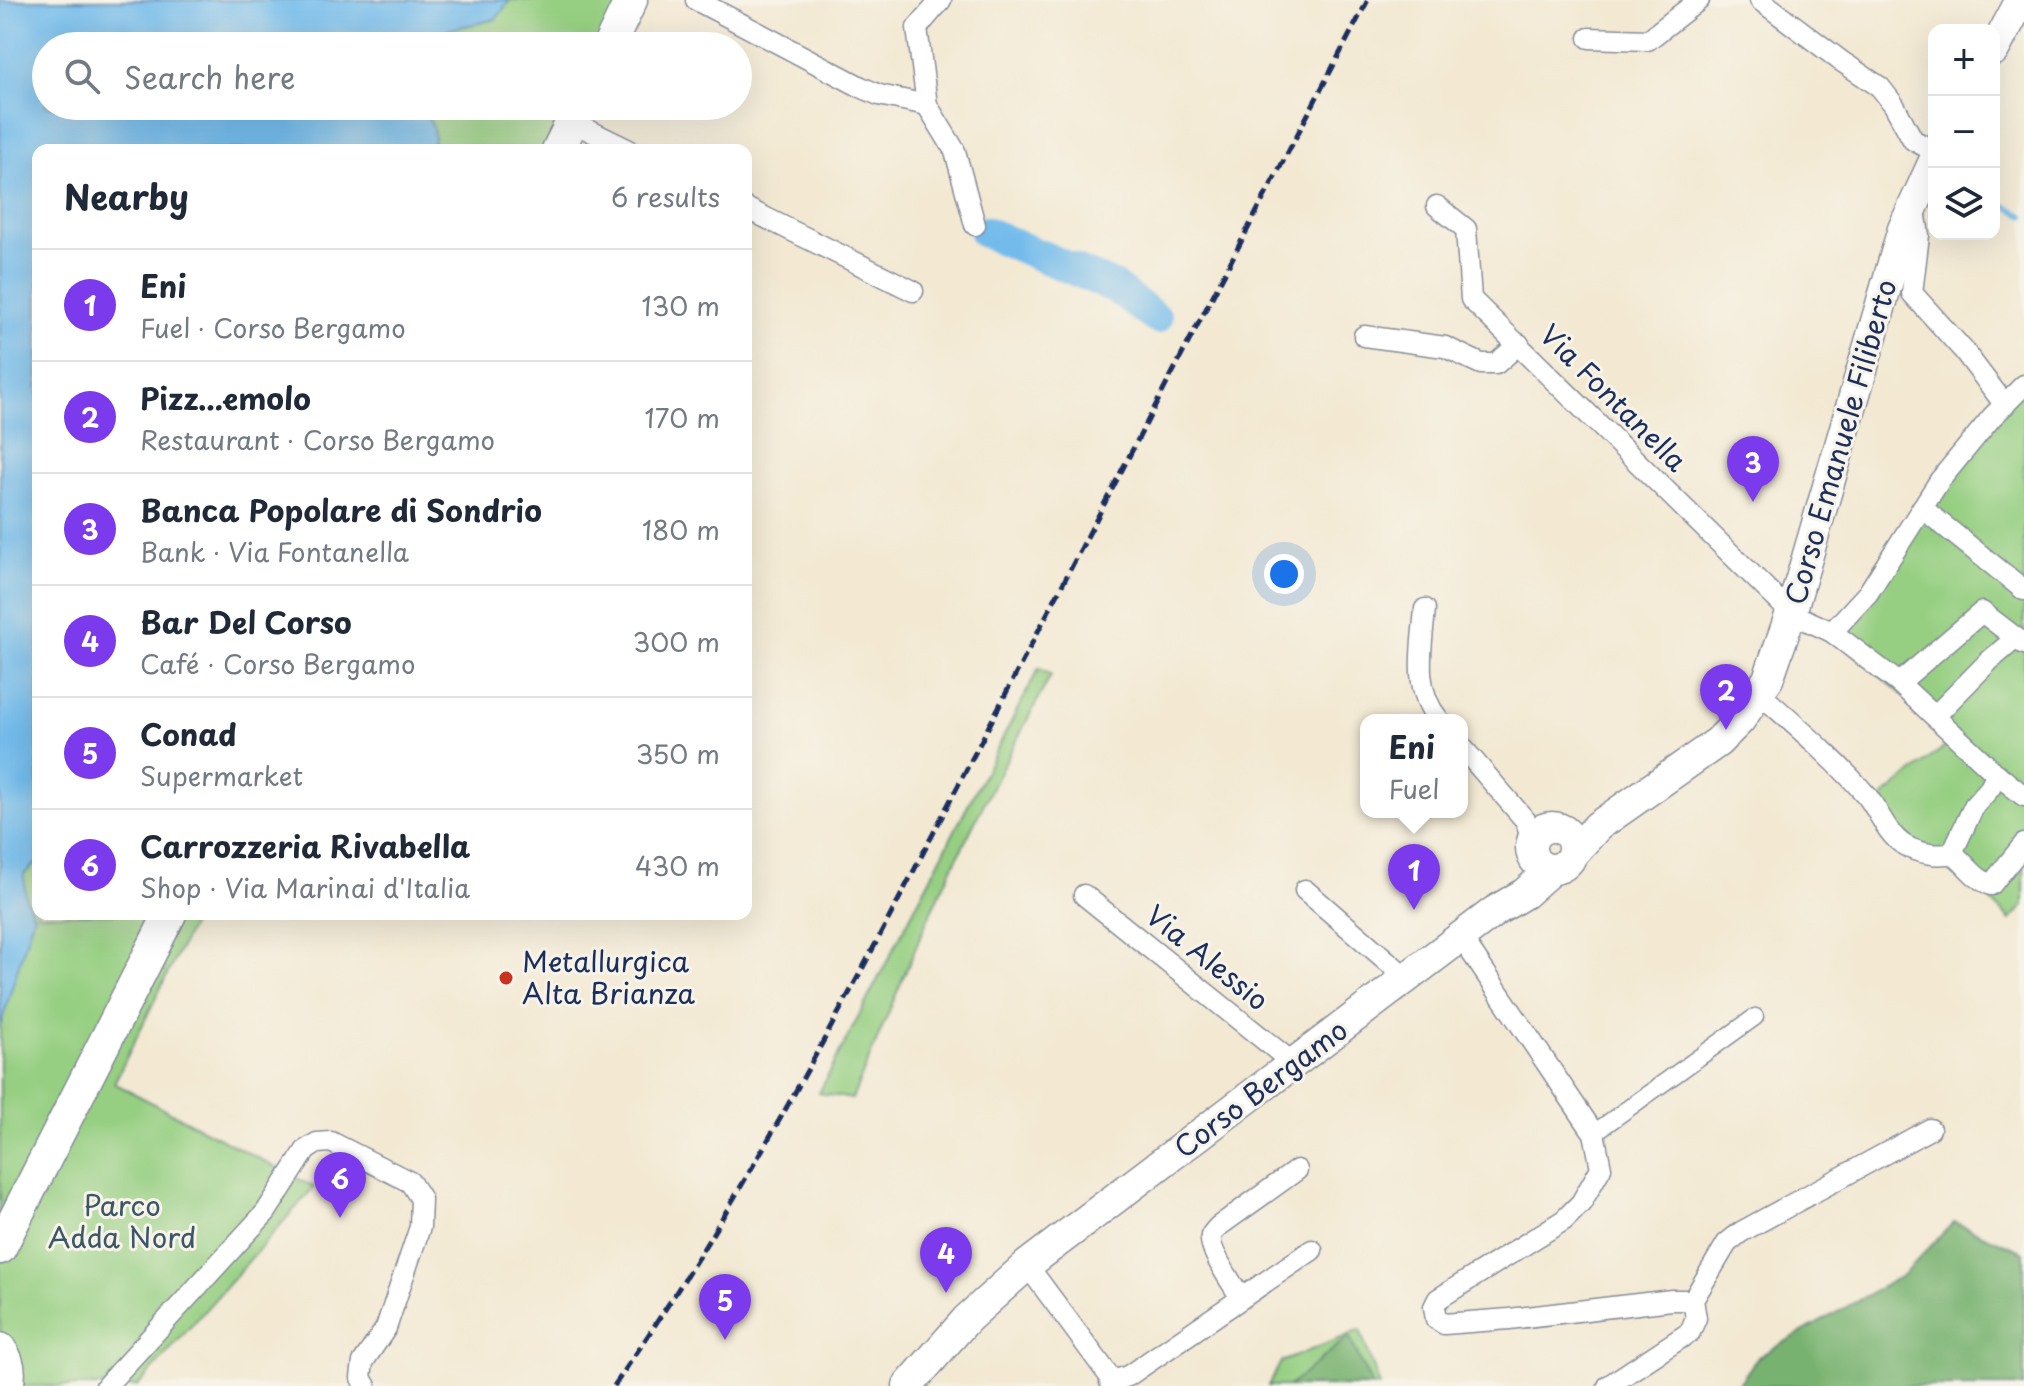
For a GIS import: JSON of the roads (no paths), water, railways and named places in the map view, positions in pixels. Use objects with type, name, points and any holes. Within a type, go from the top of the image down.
[{"type":"main road","points":[[616,32],[631,0]]},
{"type":"main road","points":[[2000,39],[2021,0]]},
{"type":"main road","name":"Corso Emanuele Filiberto","points":[[1740,720],[1768,679],[1791,613],[1899,244],[1914,201],[1930,168]]},
{"type":"main road","name":"Corso Bergamo","points":[[908,1386],[967,1319],[1027,1265],[1495,911],[1526,876],[1546,842],[1598,826],[1718,742],[1740,720]]},
{"type":"main road","points":[[0,1248],[167,920]]},
{"type":"street","points":[[696,0],[861,87],[879,95],[927,105]]},
{"type":"street","points":[[941,0],[917,28],[927,105],[955,151],[975,225]]},
{"type":"street","points":[[1589,38],[1648,40],[1699,0]]},
{"type":"street","points":[[1760,0],[1880,87],[1913,140],[1928,148]]},
{"type":"street","points":[[570,126],[614,144]]},
{"type":"street","points":[[1914,201],[1919,235],[1912,293],[1964,351],[2005,405]]},
{"type":"street","name":"Via Fontanella","points":[[1437,206],[1466,229],[1471,299],[1791,613],[1832,632],[1899,683],[2024,796]]},
{"type":"street","points":[[752,211],[913,291]]},
{"type":"street","points":[[1364,336],[1445,347],[1481,364],[1496,364],[1519,344]]},
{"type":"street","points":[[1832,632],[1868,593],[1940,480],[1992,417],[2024,385]]},
{"type":"street","points":[[1922,508],[2024,590]]},
{"type":"street","points":[[1425,609],[1420,680],[1434,714]]},
{"type":"street","points":[[1899,683],[1982,612],[2020,641],[1989,661],[1935,716]]},
{"type":"street","points":[[1759,693],[1834,761],[1869,799],[1882,821],[1904,845],[1931,854],[1952,853],[1965,863],[1974,878],[1991,885],[2024,844]]},
{"type":"street","points":[[1468,754],[1546,842]]},
{"type":"street","points":[[1952,853],[1974,806],[1990,788],[1997,774]]},
{"type":"street","points":[[1305,890],[1408,979]]},
{"type":"street","name":"Via Alessio","points":[[1084,895],[1294,1064]]},
{"type":"street","points":[[1461,937],[1594,1133],[1601,1168],[1581,1203],[1564,1220],[1438,1299],[1434,1307],[1436,1319],[1444,1324],[1693,1300]]},
{"type":"street","points":[[1594,1133],[1755,1017]]},
{"type":"street","points":[[1608,1386],[1690,1332],[1696,1318],[1693,1300],[1727,1243],[1741,1232],[1930,1129]]},
{"type":"street","points":[[106,1386],[266,1212],[306,1150],[317,1143],[331,1142],[410,1182],[421,1199],[420,1227],[386,1328],[363,1362],[361,1378],[366,1386]]},
{"type":"street","points":[[1241,1298],[1216,1255],[1212,1234],[1297,1170]]},
{"type":"street","points":[[1109,1384],[1128,1376],[1312,1250]]},
{"type":"street","points":[[1027,1265],[1110,1377],[1109,1384]]},
{"type":"water","points":[[0,0],[510,0],[496,19],[438,32],[32,32],[32,120],[430,120],[434,138],[433,144],[32,144],[32,867],[24,874],[26,899],[32,920],[0,1027]]},
{"type":"waterway","points":[[2000,202],[2024,216]]},
{"type":"waterway","points":[[985,232],[1114,287],[1156,318]]},
{"type":"railway","points":[[614,1386],[717,1226],[812,1061],[1368,0]]},
{"type":"place","name":"Banca Popolare di Sondrio","points":[[1753,502]]},
{"type":"place","name":"Pizz...emolo","points":[[1726,730]]},
{"type":"place","name":"Eni","points":[[1414,910]]},
{"type":"place","name":"Metallurgica Alta Brianza","points":[[506,978]]},
{"type":"place","name":"Carrozzeria Rivabella","points":[[340,1218]]},
{"type":"place","name":"Bar Del Corso","points":[[946,1293]]},
{"type":"place","name":"Conad","points":[[725,1340]]},
{"type":"park label","name":"Parco Adda Nord","points":[[122,1222]]}]
